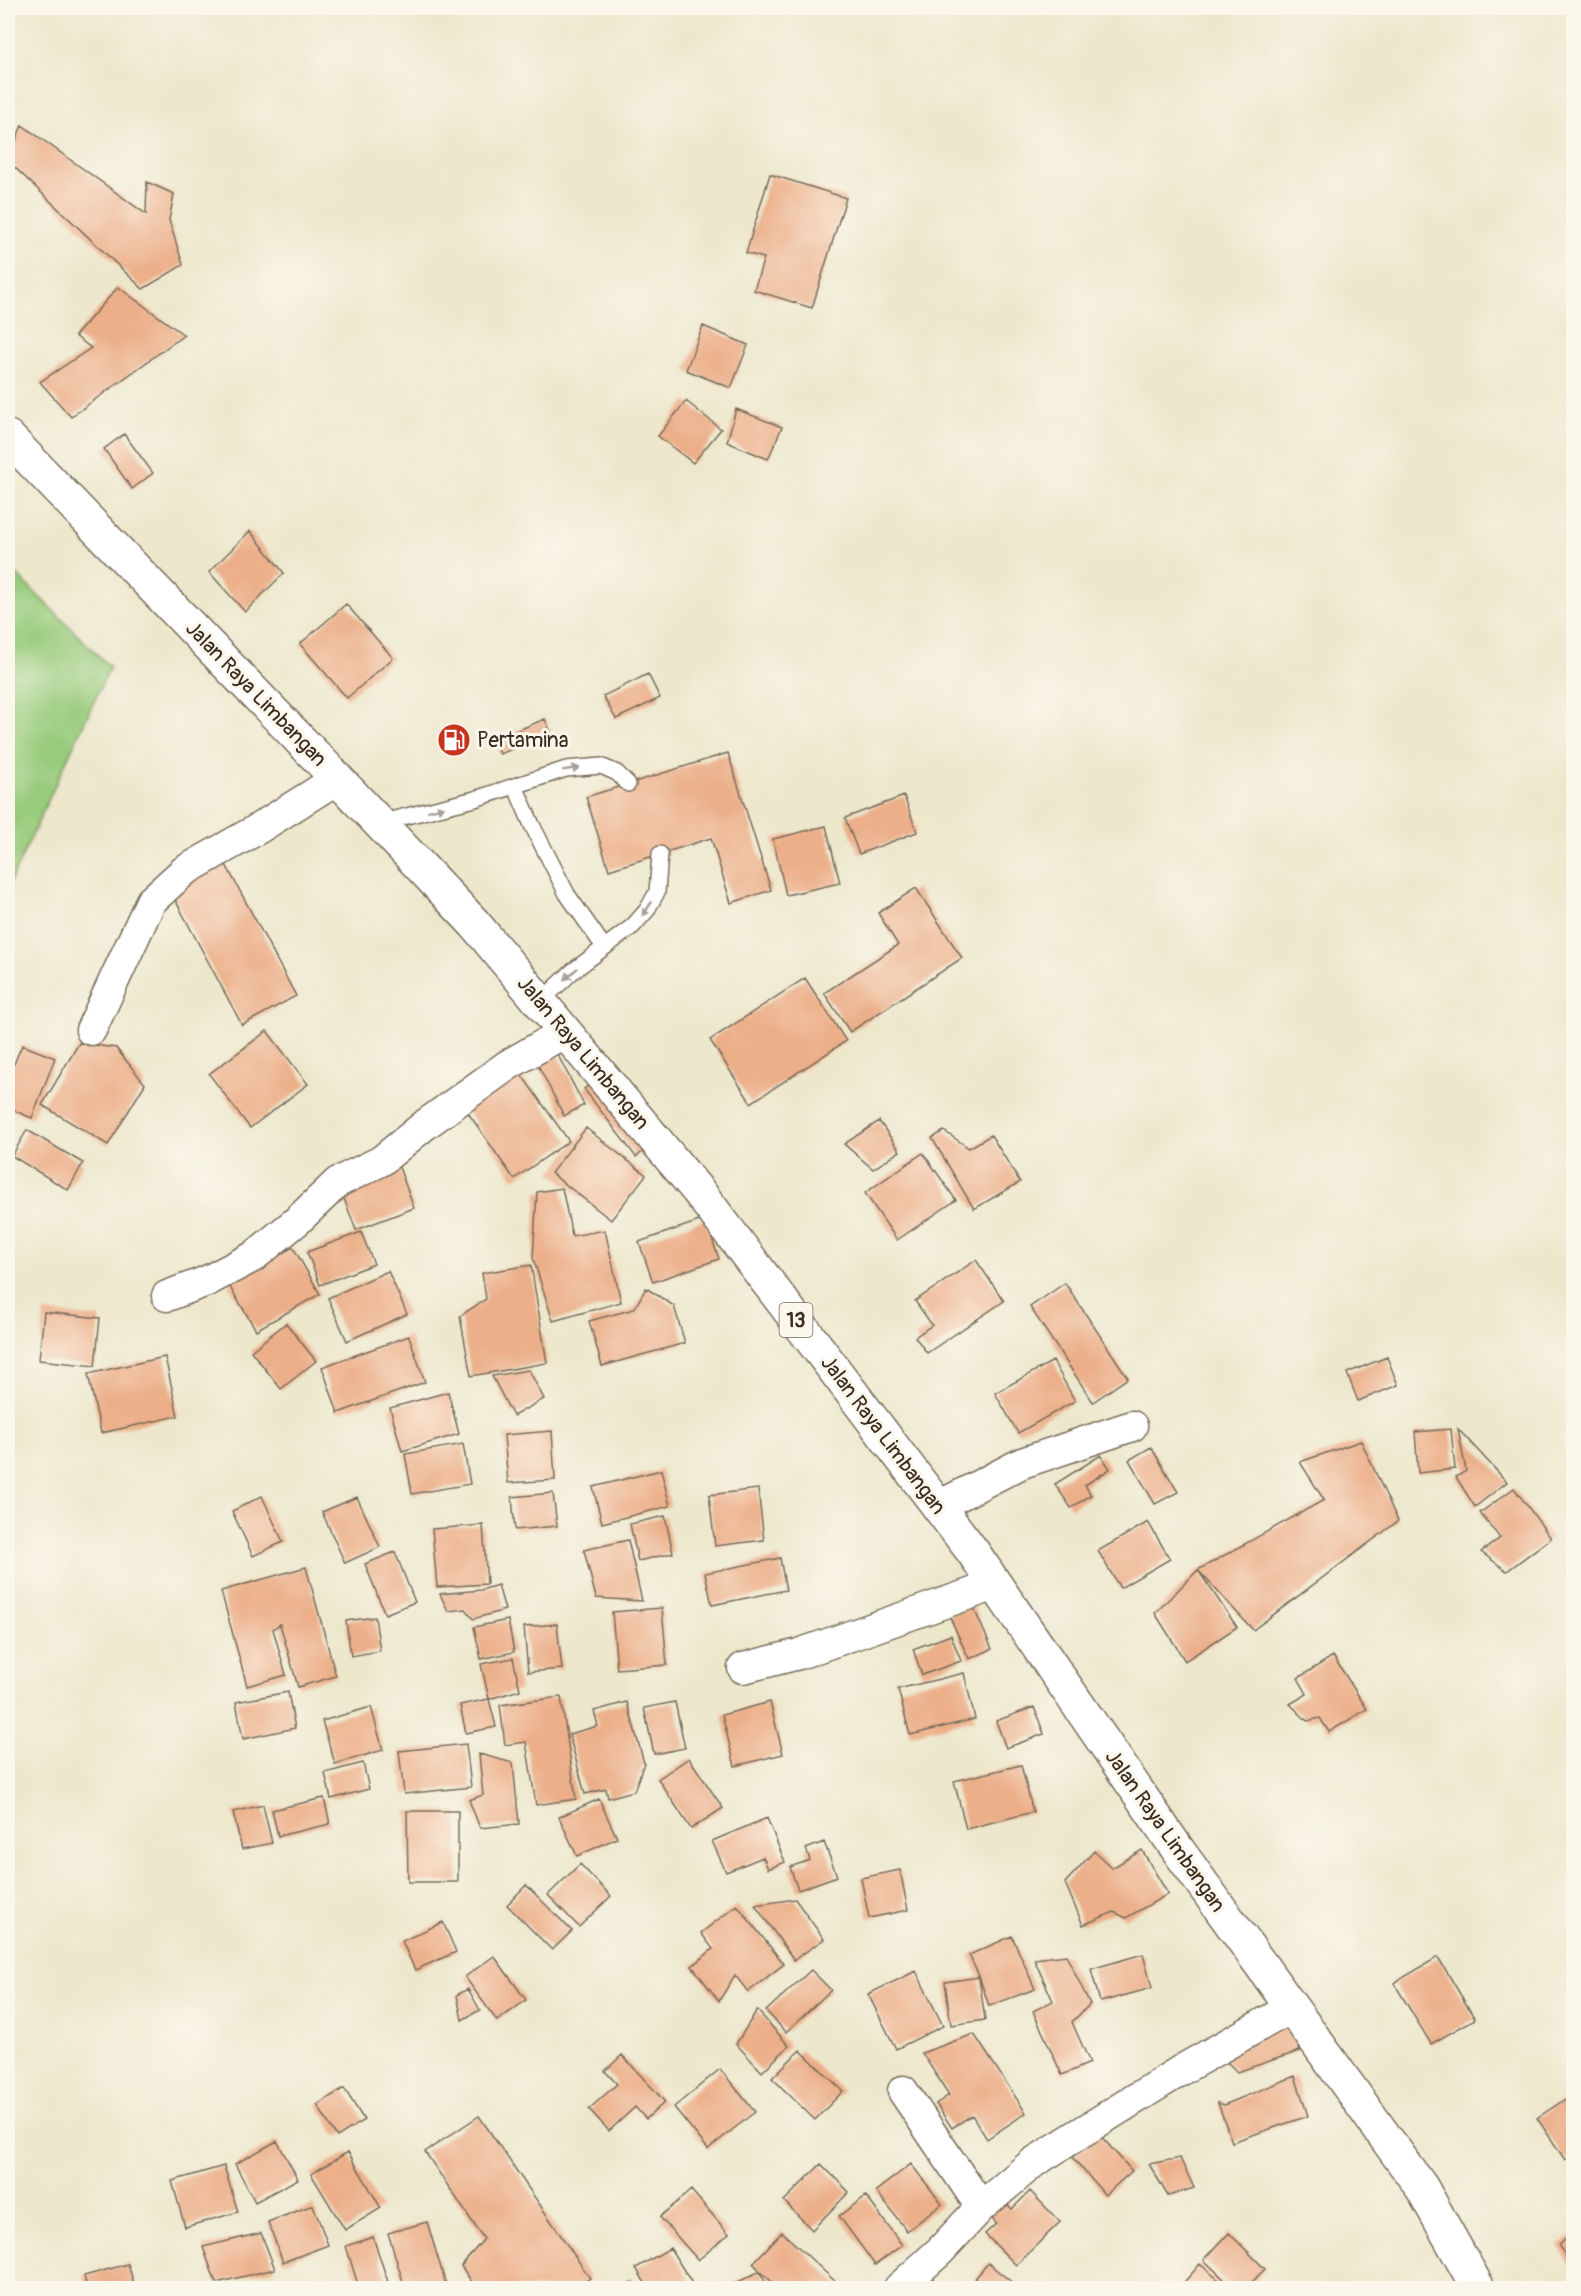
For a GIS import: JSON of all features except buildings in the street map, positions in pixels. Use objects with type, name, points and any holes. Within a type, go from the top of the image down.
[{"type":"highway","name":"Jalan Raya Limbangan","points":[[8,437],[474,924],[699,1192],[995,1585],[1178,1850],[1422,2188],[1478,2289]]},
{"type":"street","points":[[91,1030],[151,900],[184,871],[256,830],[337,779]]},
{"type":"street","points":[[167,1296],[207,1281],[253,1257],[297,1221],[338,1182],[381,1161],[426,1124],[508,1065],[565,1032]]},
{"type":"street","points":[[937,1506],[1022,1463],[1132,1426]]},
{"type":"street","points":[[743,1668],[799,1654],[995,1585]]},
{"type":"street","points":[[899,2289],[940,2251],[981,2207],[1034,2162],[1183,2069],[1291,2008]]},
{"type":"street","points":[[903,2091],[981,2207]]},
{"type":"lane","points":[[379,823],[476,799],[566,769],[601,766],[617,773],[628,784]]},
{"type":"lane","points":[[515,786],[531,825],[567,894],[604,947]]},
{"type":"lane","points":[[540,1002],[604,947],[633,926],[647,910],[657,892],[660,854]]},
{"type":"green space","points":[[8,566],[110,667],[8,887]]},
{"type":"place","name":"Pertamina","points":[[454,740]]}]
